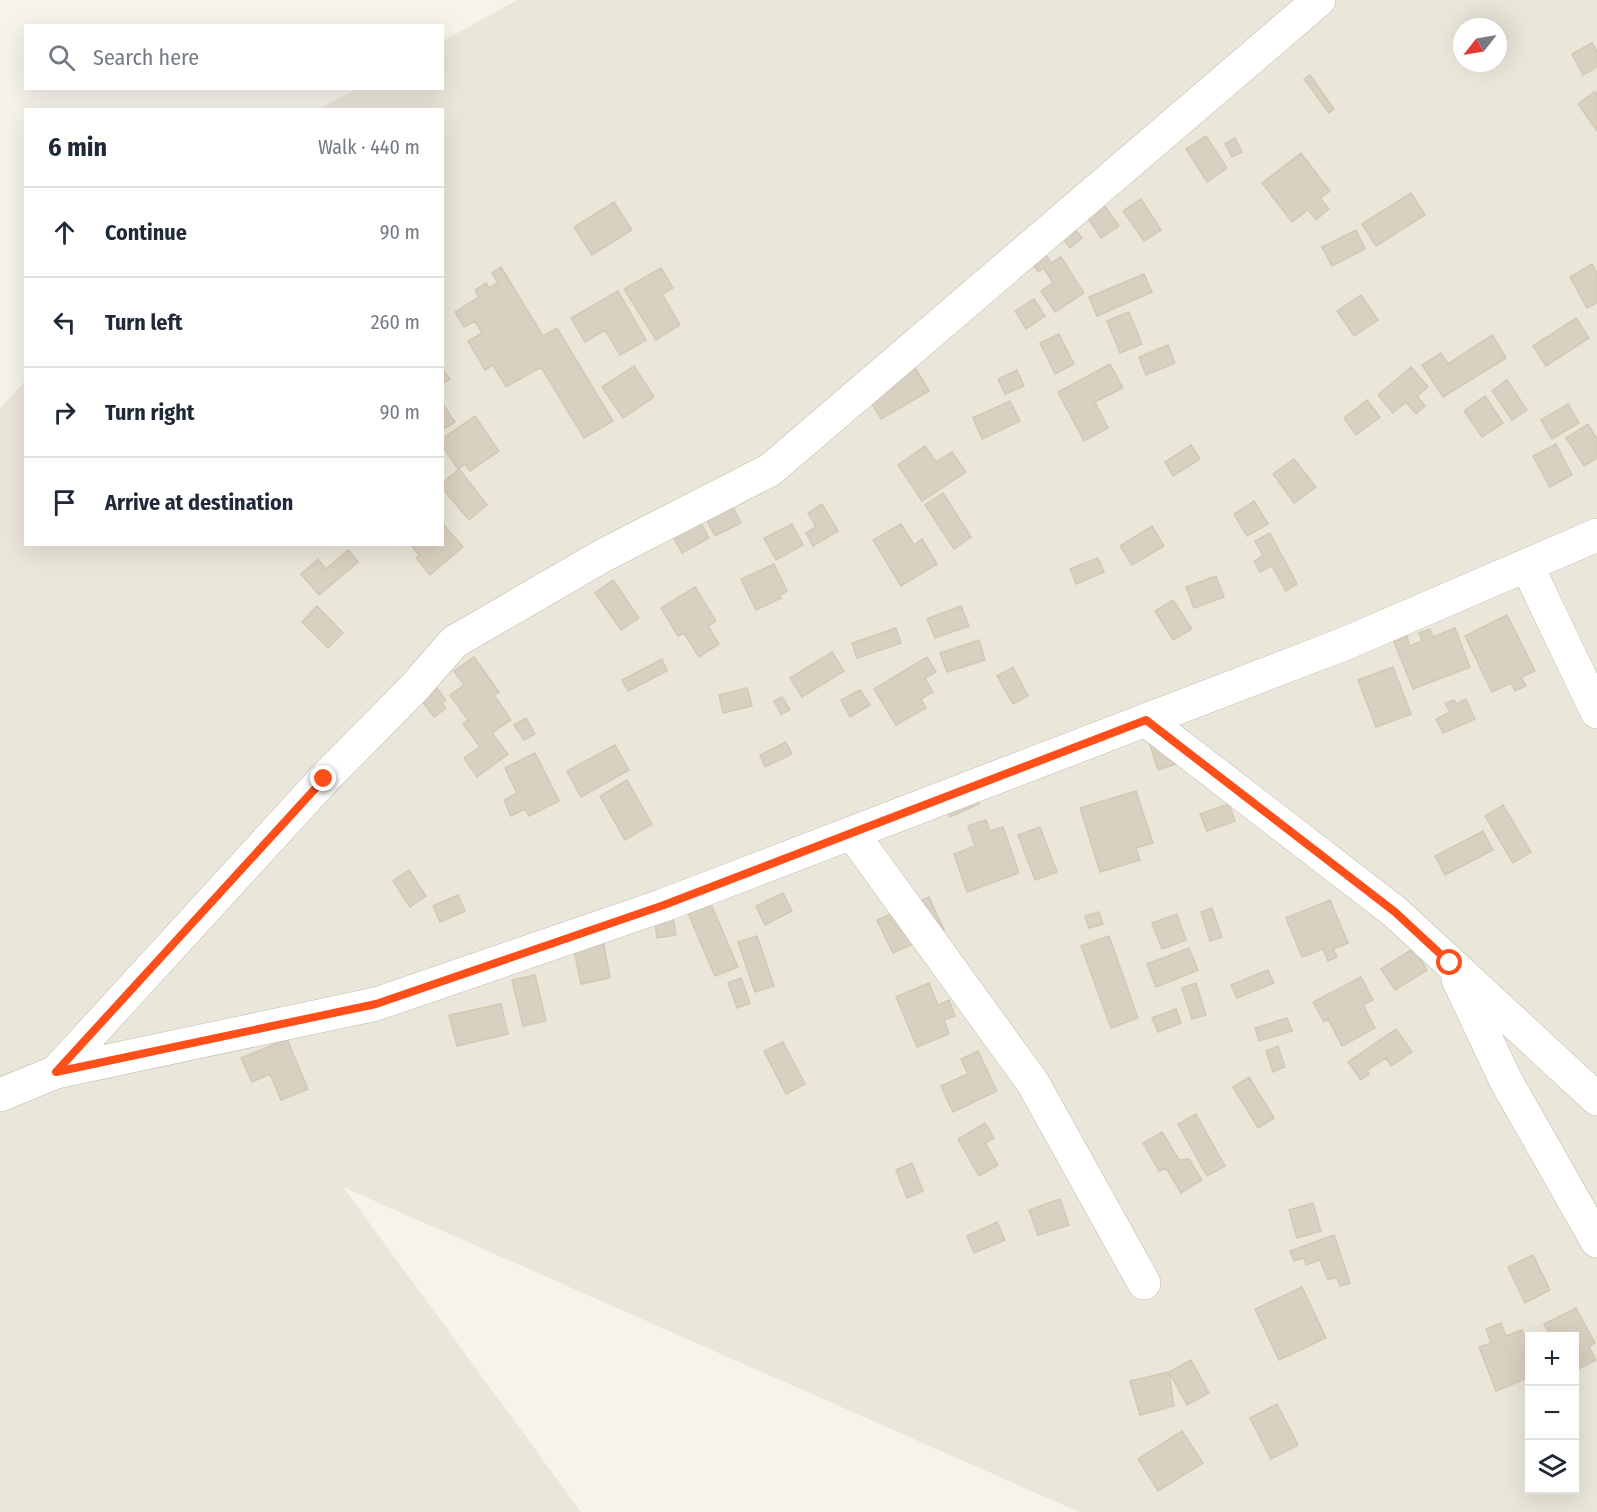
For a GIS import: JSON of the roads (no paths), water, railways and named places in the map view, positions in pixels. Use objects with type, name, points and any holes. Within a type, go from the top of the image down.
[{"type":"street","points":[[56,1072],[324,779],[413,689],[454,642],[603,555],[770,470],[1319,0]]},
{"type":"street","points":[[0,1095],[56,1072],[376,1004],[664,905],[1344,644],[1597,535]]},
{"type":"street","points":[[1527,566],[1597,712]]},
{"type":"street","points":[[1146,720],[1395,912],[1597,1099]]},
{"type":"street","points":[[852,833],[1033,1083],[1144,1284]]},
{"type":"street","points":[[1450,963],[1506,1081],[1597,1241]]}]
